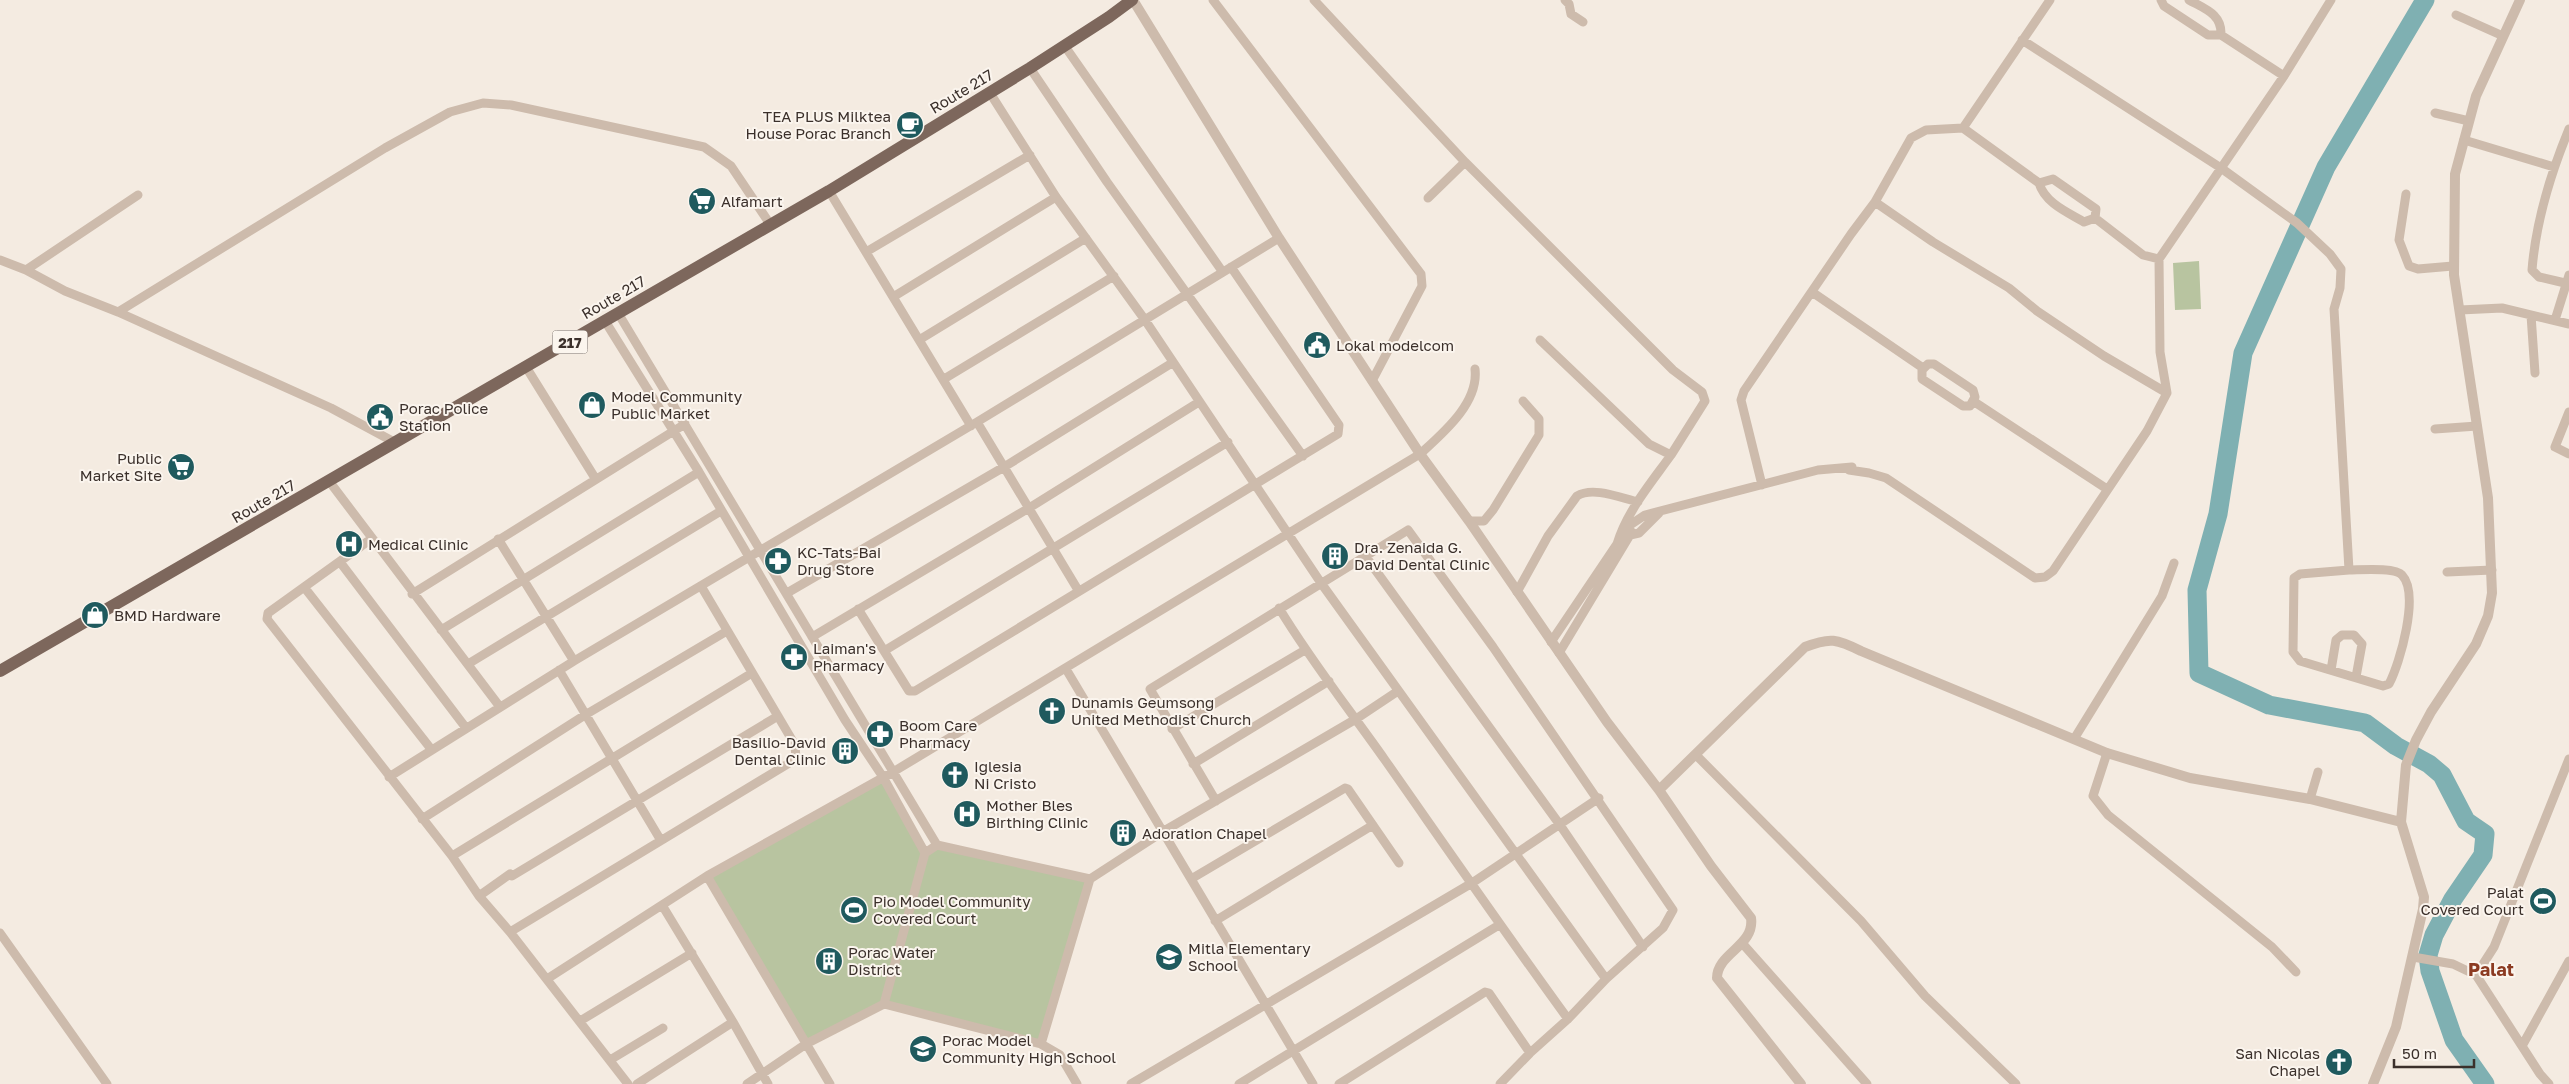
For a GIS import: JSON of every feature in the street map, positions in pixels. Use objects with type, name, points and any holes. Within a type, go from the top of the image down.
[{"type":"main road","name":"Route 217","points":[[0,671],[829,191],[1030,68],[1132,0]]},
{"type":"street","points":[[1132,0],[1279,238],[1420,454],[1469,521],[1550,642],[1750,918],[1752,926],[1742,943],[1719,968],[1717,978],[1801,1084]]},
{"type":"street","points":[[1213,0],[1421,274],[1422,286],[1372,381]]},
{"type":"street","points":[[1314,0],[1465,162],[1678,376],[1702,392],[1705,401],[1671,455],[1638,502],[1621,530],[1617,544],[1550,642]]},
{"type":"street","points":[[1565,0],[1569,4],[1571,14],[1582,22]]},
{"type":"street","points":[[1963,128],[2050,0]]},
{"type":"street","points":[[2161,0],[2164,6],[2208,35],[2221,35],[2284,76]]},
{"type":"street","points":[[2189,0],[2216,16],[2222,25],[2221,35]]},
{"type":"street","points":[[1559,653],[1630,535],[1639,533],[1659,513],[1829,469],[1852,467],[1849,470],[1886,478],[2035,578],[2045,577],[2053,572],[2147,431],[2166,393],[2160,352],[2159,259],[2284,76],[2331,0]]},
{"type":"street","points":[[2373,1084],[2396,1027],[2404,986],[2413,957],[2424,897],[2401,822],[2403,788],[2409,756],[2416,740],[2484,628],[2491,604],[2492,570],[2488,498],[2453,266],[2455,174],[2476,96],[2520,0]]},
{"type":"street","points":[[2456,15],[2503,36]]},
{"type":"street","points":[[2022,40],[2221,168],[2297,223],[2330,254],[2341,269],[2340,288],[2334,309],[2349,570]]},
{"type":"street","points":[[1064,45],[1222,272]]},
{"type":"street","points":[[1030,68],[1302,456]]},
{"type":"street","points":[[990,92],[1056,196],[1146,320],[1172,363],[1228,442],[1321,583],[1606,980]]},
{"type":"street","points":[[118,312],[385,148],[450,112],[483,103],[511,105],[704,147],[731,166],[770,224]]},
{"type":"street","points":[[2435,113],[2468,121]]},
{"type":"street","points":[[1762,485],[1741,400],[1744,391],[1875,202],[1911,138],[1926,130],[1963,128],[2039,183],[2043,195],[2069,214],[2084,222],[2096,218]]},
{"type":"street","points":[[2555,320],[2567,279],[2539,277],[2532,270],[2540,210],[2569,129]]},
{"type":"street","points":[[2464,140],[2554,167]]},
{"type":"street","points":[[866,252],[1030,155]]},
{"type":"street","points":[[1428,198],[1465,162]]},
{"type":"street","points":[[2039,183],[2054,179],[2096,209],[2096,218]]},
{"type":"street","points":[[829,191],[892,297],[944,379],[1004,467],[1078,590]]},
{"type":"street","points":[[2406,194],[2399,240],[2409,266],[2418,269],[2453,266]]},
{"type":"street","points":[[26,270],[138,195]]},
{"type":"street","points":[[892,297],[1056,196]]},
{"type":"street","points":[[1875,202],[1933,242],[2009,288],[2037,311],[2096,351],[2166,393]]},
{"type":"street","points":[[2096,218],[2143,255],[2159,259]]},
{"type":"street","points":[[919,340],[1086,238]]},
{"type":"street","points":[[389,777],[559,670],[974,424],[1279,238]]},
{"type":"street","points":[[0,260],[26,270],[64,291],[118,312],[331,408],[396,443]]},
{"type":"street","points":[[858,609],[912,692],[1338,434],[1340,425],[1231,267]]},
{"type":"street","points":[[944,379],[1114,276]]},
{"type":"street","points":[[1812,292],[1923,368]]},
{"type":"street","points":[[2460,310],[2502,308],[2569,324]]},
{"type":"street","points":[[618,313],[761,549],[937,846]]},
{"type":"street","points":[[2531,316],[2535,373]]},
{"type":"street","points":[[605,321],[750,556],[818,676],[883,777],[925,853],[884,1004]]},
{"type":"street","points":[[1540,340],[1649,444],[1671,455]]},
{"type":"street","points":[[787,593],[1004,467],[1172,363]]},
{"type":"street","points":[[1928,364],[1934,364],[1973,390],[1976,394],[1973,401],[1967,407],[1963,406],[1922,379],[1921,373],[1923,368],[1928,364]]},
{"type":"street","points":[[526,367],[595,478]]},
{"type":"street","points":[[547,979],[707,876],[893,772],[1066,670],[1420,454],[1448,427],[1474,390],[1475,369]]},
{"type":"street","points":[[1469,521],[1484,520],[1493,510],[1539,435],[1539,419],[1523,401]]},
{"type":"street","points":[[1973,401],[2107,489]]},
{"type":"street","points":[[812,637],[1029,508],[1199,402]]},
{"type":"street","points":[[2569,412],[2555,447],[2569,454]]},
{"type":"street","points":[[412,594],[595,478],[685,424]]},
{"type":"street","points":[[2435,429],[2477,426]]},
{"type":"street","points":[[884,651],[1228,442]]},
{"type":"street","points":[[441,630],[699,472]]},
{"type":"street","points":[[329,481],[412,594],[500,707]]},
{"type":"street","points":[[1517,592],[1548,536],[1577,496],[1583,492],[1594,492],[1638,502]]},
{"type":"street","points":[[468,664],[722,510]]},
{"type":"street","points":[[1216,801],[1150,691],[1152,686],[1278,608],[1366,558],[1408,530],[1599,798],[1674,910],[1663,928],[1606,980],[1500,1084]]},
{"type":"street","points":[[371,539],[268,614],[267,619],[452,856],[479,896],[510,932],[628,1084]]},
{"type":"street","points":[[498,539],[574,661]]},
{"type":"street","points":[[1366,558],[1560,826],[1643,946]]},
{"type":"street","points":[[340,562],[466,728]]},
{"type":"street","points":[[2074,739],[2162,596],[2174,562]]},
{"type":"street","points":[[2349,570],[2395,570],[2402,574],[2408,596],[2409,609],[2404,636],[2389,684],[2383,686],[2300,661],[2293,652],[2293,583],[2296,575],[2349,570]]},
{"type":"street","points":[[2447,572],[2492,570]]},
{"type":"street","points":[[510,932],[660,839],[794,762],[796,747],[700,586]]},
{"type":"street","points":[[304,587],[431,749]]},
{"type":"street","points":[[1278,608],[1304,650],[1329,681],[1499,925],[1568,1019]]},
{"type":"street","points":[[422,819],[585,715],[727,631]]},
{"type":"street","points":[[2331,670],[2336,640],[2342,635],[2354,635],[2362,644],[2356,677]]},
{"type":"street","points":[[1659,790],[1786,663],[1805,647],[1823,640],[1840,640],[1861,651],[2107,753],[2190,778],[2310,799],[2401,822]]},
{"type":"street","points":[[1172,729],[1304,650]]},
{"type":"street","points":[[559,670],[660,839]]},
{"type":"street","points":[[1066,670],[1164,831],[1215,921],[1313,1084]]},
{"type":"street","points":[[452,856],[752,673]]},
{"type":"street","points":[[1193,764],[1329,681]]},
{"type":"street","points":[[1041,1044],[1090,878],[1164,831],[1356,719],[1398,690]]},
{"type":"street","points":[[479,896],[510,874],[512,876],[778,716]]},
{"type":"street","points":[[2107,753],[2094,789],[2093,796],[2097,804],[2108,815],[2272,946],[2296,972]]},
{"type":"street","points":[[1696,755],[1861,920],[1925,996],[2016,1084]]},
{"type":"street","points":[[2476,974],[2494,947],[2569,759]]},
{"type":"street","points":[[2310,799],[2318,772]]},
{"type":"street","points":[[1191,879],[1345,788],[1348,789],[1399,862]]},
{"type":"street","points":[[1131,1084],[1472,884],[1599,798]]},
{"type":"street","points":[[1215,921],[1373,825]]},
{"type":"street","points":[[925,853],[937,846],[1090,878]]},
{"type":"street","points":[[707,876],[830,1084]]},
{"type":"street","points":[[662,905],[768,1084]]},
{"type":"street","points":[[1239,1084],[1499,925]]},
{"type":"street","points":[[0,932],[107,1084]]},
{"type":"street","points":[[1742,943],[1867,1084]]},
{"type":"street","points":[[580,1021],[692,953]]},
{"type":"street","points":[[2413,957],[2453,964],[2476,974],[2544,1080],[2549,1084]]},
{"type":"street","points":[[2522,1046],[2569,961]]},
{"type":"street","points":[[1339,1084],[1485,992],[1489,993],[1530,1053]]},
{"type":"street","points":[[746,1084],[806,1044],[884,1004],[1041,1044],[1060,1055],[1076,1084]]},
{"type":"street","points":[[637,1084],[733,1022]]},
{"type":"street","points":[[610,1060],[663,1028]]},
{"type":"green space","points":[[2199,261],[2201,309],[2175,310],[2173,263]]},
{"type":"green space","points":[[883,777],[925,853],[937,845],[1090,879],[1041,1044],[884,1004],[806,1044],[707,876]]},
{"type":"waterway","points":[[2425,0],[2326,167],[2243,353],[2218,514],[2197,590],[2199,673],[2269,705],[2365,723],[2396,746],[2429,764],[2442,775],[2466,821],[2485,834],[2483,855],[2453,899],[2434,935],[2428,955],[2430,971],[2454,1040],[2485,1084]]},
{"type":"place","name":"TEA PLUS Milktea House Porac Branch","points":[[910,125]]},
{"type":"place","name":"Alfamart","points":[[702,201]]},
{"type":"place","name":"Lokal modelcom","points":[[1317,345]]},
{"type":"place","name":"Model Community Public Market","points":[[592,405]]},
{"type":"place","name":"Porac Police Station","points":[[380,417]]},
{"type":"place","name":"Public Market Site","points":[[181,467]]},
{"type":"place","name":"Medical Clinic","points":[[349,544]]},
{"type":"place","name":"Dra. Zenaida G. David Dental Clinic","points":[[1335,556]]},
{"type":"place","name":"KC-Tats-Bai Drug Store","points":[[778,561]]},
{"type":"place","name":"BMD Hardware","points":[[95,615]]},
{"type":"place","name":"Laiman's Pharmacy","points":[[794,657]]},
{"type":"place","name":"Dunamis Geumsong United Methodist Church","points":[[1052,711]]},
{"type":"place","name":"Boom Care Pharmacy","points":[[880,734]]},
{"type":"place","name":"Basilio-David Dental Clinic","points":[[845,751]]},
{"type":"place","name":"Iglesia Ni Cristo","points":[[955,775]]},
{"type":"place","name":"Mother Bles Birthing Clinic","points":[[967,814]]},
{"type":"place","name":"Adoration Chapel","points":[[1123,833]]},
{"type":"place","name":"Palat Covered Court","points":[[2543,901]]},
{"type":"place","name":"Pio Model Community Covered Court","points":[[854,910]]},
{"type":"place","name":"Mitla Elementary School","points":[[1169,957]]},
{"type":"place","name":"Porac Water District","points":[[829,961]]},
{"type":"place","name":"Porac Model Community High School","points":[[923,1049]]},
{"type":"place","name":"San Nicolas Chapel","points":[[2339,1062]]},
{"type":"district","name":"Palat","points":[[2491,969]]}]
